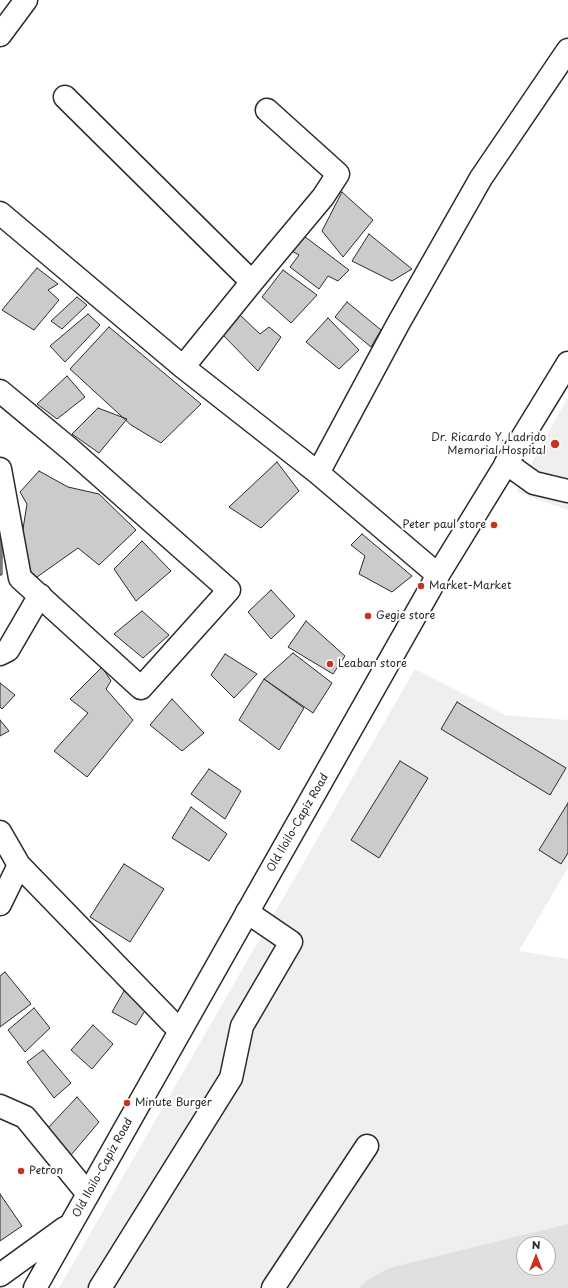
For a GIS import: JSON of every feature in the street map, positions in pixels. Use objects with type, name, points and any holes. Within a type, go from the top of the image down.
[{"type":"street","points":[[0,35],[26,0]]},
{"type":"street","points":[[318,472],[398,324],[481,178],[568,50]]},
{"type":"street","points":[[65,97],[252,282]]},
{"type":"street","points":[[183,367],[323,197],[338,174],[267,110]]},
{"type":"street","points":[[0,213],[183,367],[318,472],[438,575]]},
{"type":"street","name":"Old Iloilo-Capiz Road","points":[[35,1288],[438,575],[568,363]]},
{"type":"street","points":[[0,392],[71,450],[229,590],[141,688],[20,578],[0,469]]},
{"type":"street","points":[[506,463],[534,483],[568,491]]},
{"type":"street","points":[[0,654],[8,650],[40,596]]},
{"type":"street","points":[[0,832],[19,865],[180,1030]]},
{"type":"street","points":[[0,904],[19,865]]},
{"type":"street","points":[[100,1288],[231,1078],[242,1026],[291,942],[247,912]]},
{"type":"street","points":[[0,1106],[25,1117],[88,1194]]},
{"type":"street","points":[[273,1288],[367,1146]]},
{"type":"street","points":[[0,1275],[71,1224]]},
{"type":"shaded area","name":"Dr. Ricardo Y. Ladrido Memorial Hospital","points":[[568,397],[568,510],[516,492]]},
{"type":"shaded area","points":[[415,669],[505,715],[568,720],[568,868],[519,951],[568,959],[568,1288],[59,1288]]},
{"type":"shaded area","points":[[568,1224],[568,1288],[360,1288],[366,1281],[389,1268],[516,1237],[516,1276],[556,1276],[556,1236],[519,1236]]},
{"type":"building","points":[[342,192],[373,220],[343,257],[322,231]]},
{"type":"building","points":[[369,234],[412,269],[392,281],[352,261]]},
{"type":"building","points":[[304,236],[349,270],[338,281],[328,276],[319,289],[290,267],[299,255],[290,250]]},
{"type":"building","points":[[37,268],[58,284],[48,290],[59,300],[34,330],[2,310]]},
{"type":"building","points":[[283,270],[317,295],[291,323],[262,297]]},
{"type":"building","points":[[77,297],[87,305],[62,329],[51,321]]},
{"type":"building","points":[[347,302],[381,330],[371,347],[335,317]]},
{"type":"building","points":[[88,314],[100,325],[65,362],[50,346]]},
{"type":"building","points":[[240,315],[260,334],[269,327],[281,337],[258,371],[223,335]]},
{"type":"building","points":[[328,318],[359,350],[339,369],[306,342]]},
{"type":"building","points":[[109,327],[201,404],[161,443],[131,425],[70,369]]},
{"type":"building","points":[[67,376],[85,397],[57,419],[37,404]]},
{"type":"building","points":[[98,408],[127,419],[99,453],[72,434]]},
{"type":"building","points":[[277,462],[299,491],[261,528],[229,507]]},
{"type":"building","points":[[39,471],[68,487],[99,494],[136,530],[99,565],[78,548],[37,577],[29,570],[22,535],[27,504],[20,492]]},
{"type":"building","points":[[362,534],[412,576],[392,592],[359,574],[365,556],[351,545]]},
{"type":"building","points":[[2,539],[2,575],[0,575],[0,540]]},
{"type":"building","points":[[142,541],[171,571],[136,601],[114,569]]},
{"type":"building","points":[[271,590],[295,616],[271,639],[248,612]]},
{"type":"building","points":[[142,611],[169,635],[143,658],[114,634]]},
{"type":"building","points":[[306,621],[345,656],[333,674],[288,647]]},
{"type":"building","points":[[293,653],[332,683],[313,713],[264,679]]},
{"type":"building","points":[[225,654],[257,674],[234,698],[211,675]]},
{"type":"building","points":[[102,667],[111,681],[106,689],[133,720],[87,777],[54,751],[88,713],[70,699]]},
{"type":"building","points":[[264,679],[304,708],[279,750],[239,720]]},
{"type":"building","points":[[0,683],[15,695],[2,709],[0,707]]},
{"type":"building","points":[[172,699],[204,733],[182,751],[150,725]]},
{"type":"building","points":[[457,702],[566,768],[550,795],[441,729]]},
{"type":"building","points":[[0,720],[9,731],[0,736]]},
{"type":"building","points":[[400,761],[428,778],[379,858],[351,840]]},
{"type":"building","points":[[209,769],[241,791],[225,819],[191,794]]},
{"type":"building","points":[[568,803],[568,853],[561,864],[539,850]]},
{"type":"building","points":[[191,807],[227,834],[209,861],[172,838]]},
{"type":"building","points":[[124,864],[164,889],[130,942],[90,917]]},
{"type":"building","points":[[5,972],[31,1004],[0,1027],[0,976]]},
{"type":"building","points":[[124,991],[148,1006],[136,1025],[112,1012]]},
{"type":"building","points":[[34,1008],[50,1028],[25,1052],[8,1030]]},
{"type":"building","points":[[93,1025],[113,1044],[92,1069],[71,1050]]},
{"type":"building","points":[[43,1050],[71,1083],[54,1098],[27,1062]]},
{"type":"building","points":[[77,1097],[99,1122],[71,1155],[47,1129]]},
{"type":"building","points":[[0,1194],[22,1226],[0,1241]]},
{"type":"place","name":"Dr. Ricardo Y. Ladrido Memorial Hospital","points":[[555,444]]},
{"type":"place","name":"Peter paul store","points":[[494,525]]},
{"type":"place","name":"Market-Market","points":[[421,586]]},
{"type":"place","name":"Gegie store","points":[[368,616]]},
{"type":"place","name":"Leaban store","points":[[330,664]]},
{"type":"place","name":"Minute Burger","points":[[127,1103]]},
{"type":"place","name":"Petron","points":[[21,1171]]}]
